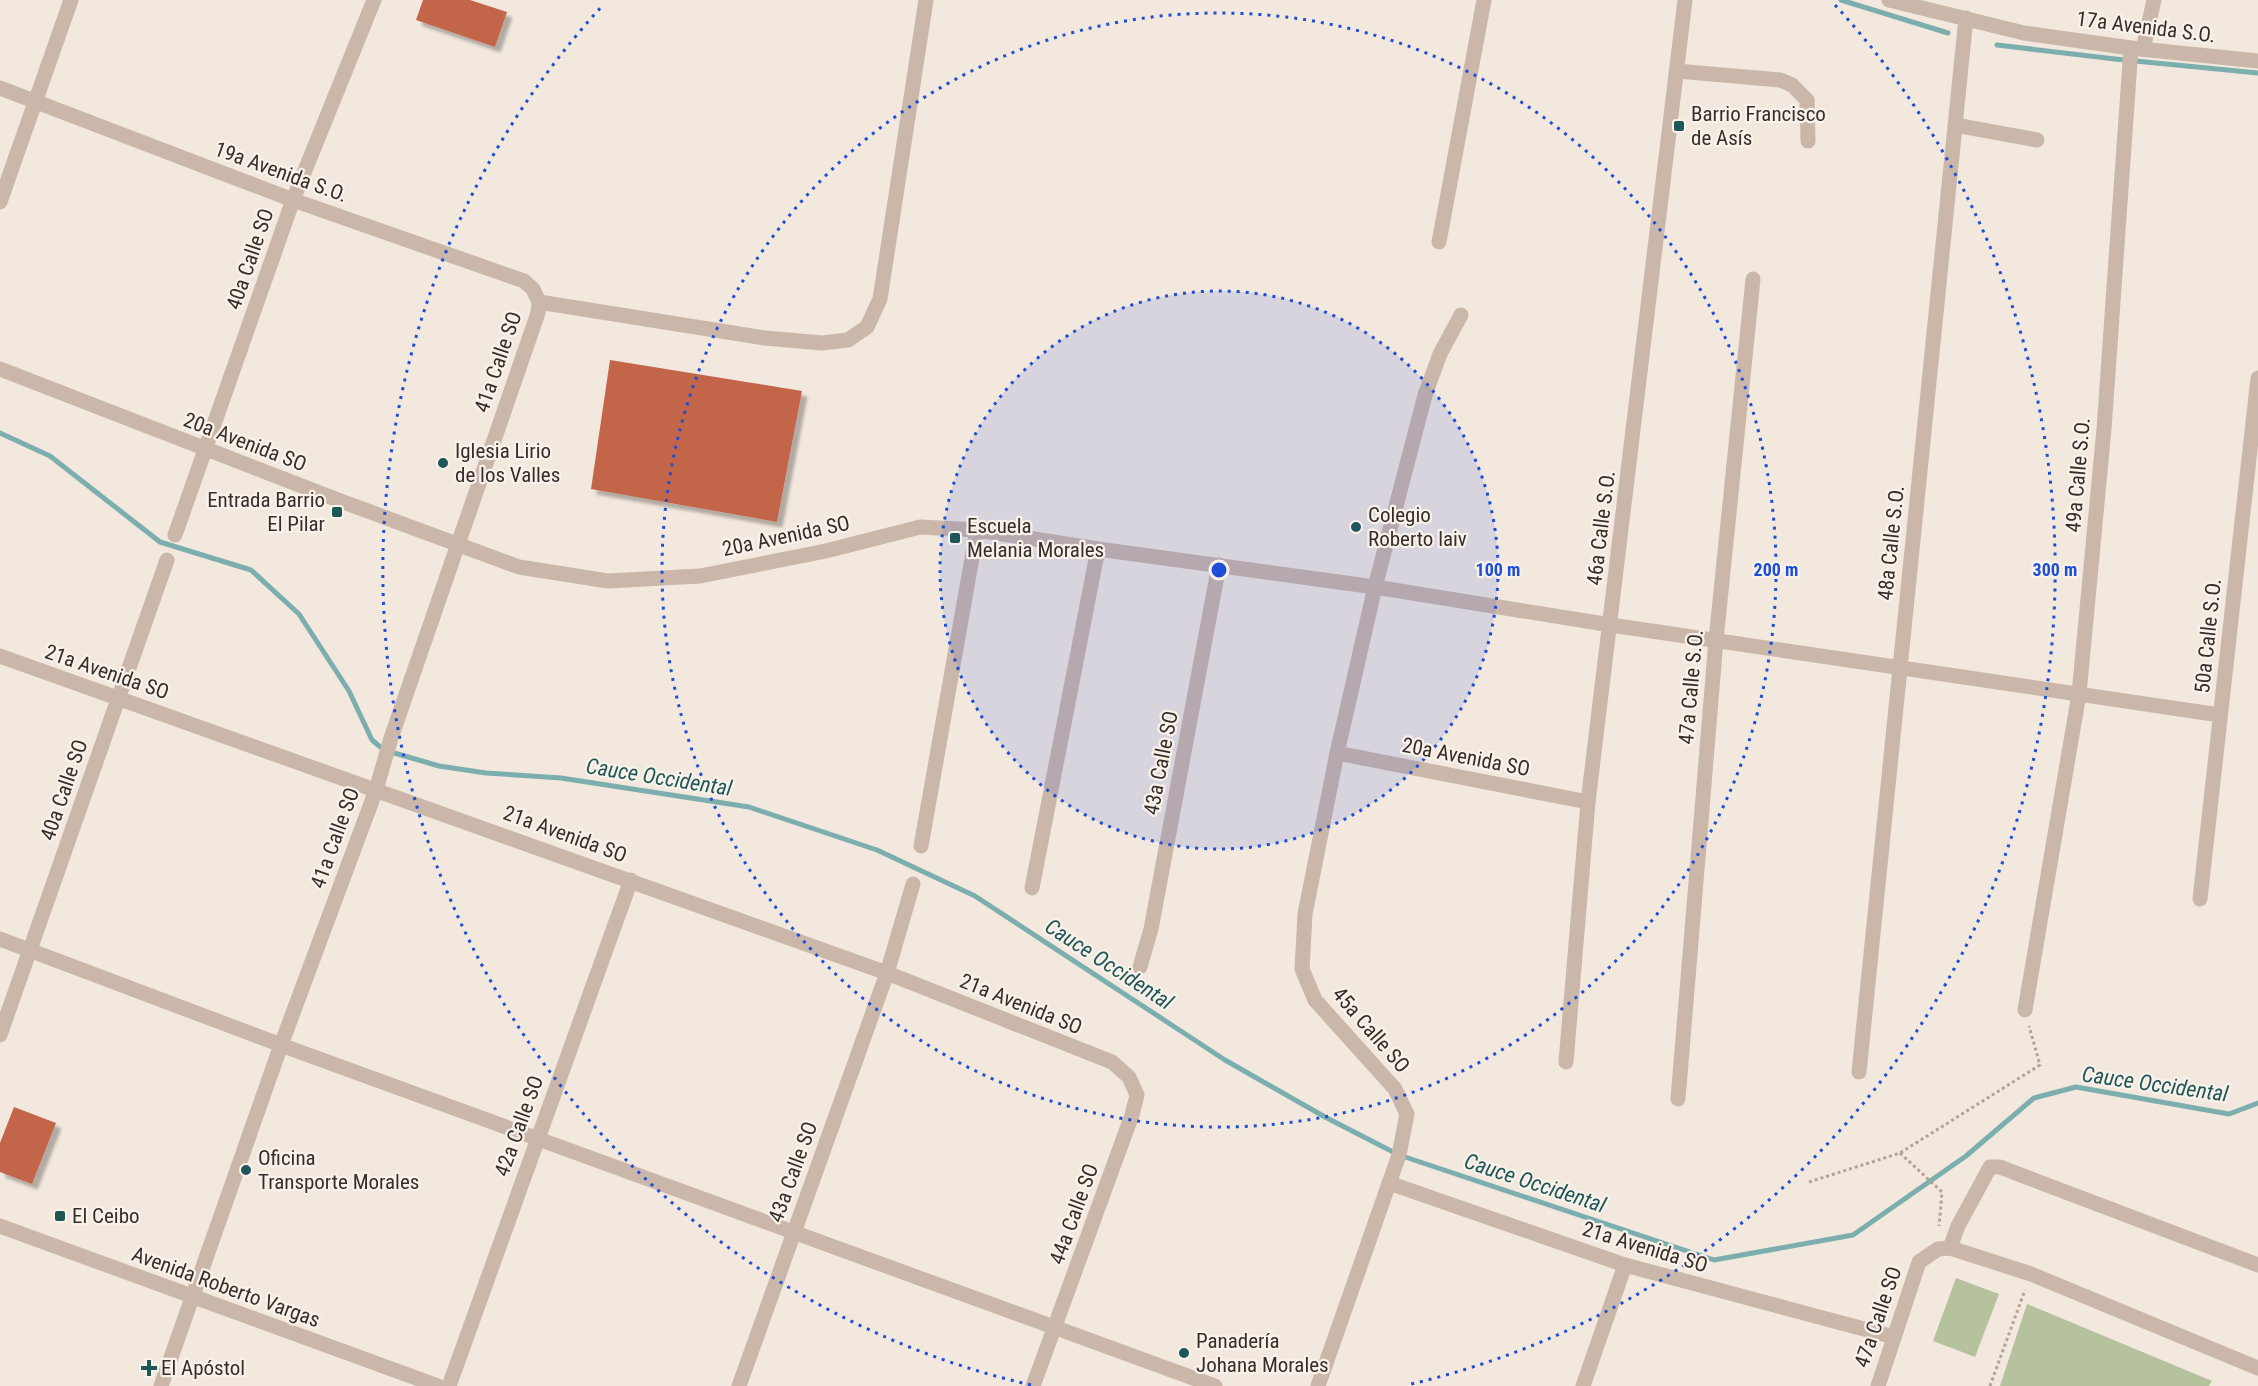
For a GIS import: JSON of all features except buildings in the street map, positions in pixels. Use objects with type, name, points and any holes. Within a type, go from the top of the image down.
[{"type":"street","points":[[0,202],[71,0]]},
{"type":"street","name":"40a Calle SO","points":[[176,535],[293,200],[374,0]]},
{"type":"street","points":[[539,302],[765,338],[822,343],[848,340],[867,327],[880,299],[926,0]]},
{"type":"street","points":[[1439,243],[1484,0]]},
{"type":"street","name":"46a Calle S.O.","points":[[1566,1062],[1588,802],[1685,0]]},
{"type":"street","name":"17a Avenida S.O.","points":[[1889,0],[2024,33],[2137,49],[2258,61]]},
{"type":"street","name":"49a Calle S.O.","points":[[2025,1010],[2079,694],[2137,49],[2154,0]]},
{"type":"street","name":"48a Calle S.O.","points":[[1859,1072],[1966,18]]},
{"type":"street","points":[[1677,71],[1780,80],[1792,85],[1807,100],[1808,141]]},
{"type":"street","name":"19a Avenida S.O.","points":[[0,88],[293,200],[524,281],[533,289],[539,302]]},
{"type":"street","points":[[1955,125],[2037,140]]},
{"type":"street","name":"47a Calle S.O.","points":[[1678,1099],[1716,640],[1753,279]]},
{"type":"street","name":"41a Calle SO","points":[[161,1386],[282,1045],[376,790],[391,738],[538,313],[539,302]]},
{"type":"street","name":"45a Calle SO","points":[[1318,1386],[1400,1155],[1407,1114],[1395,1089],[1316,1000],[1302,969],[1305,914],[1337,753],[1375,587],[1425,395],[1440,354],[1461,315]]},
{"type":"street","name":"20a Avenida SO","points":[[0,369],[519,567],[608,581],[700,576],[826,551],[920,527],[977,530],[1375,587],[1611,625],[2220,715]]},
{"type":"street","name":"50a Calle S.O.","points":[[2200,898],[2258,378]]},
{"type":"street","points":[[921,846],[977,530]]},
{"type":"street","points":[[1032,888],[1098,549]]},
{"type":"street","name":"40a Calle SO","points":[[0,1035],[167,560]]},
{"type":"street","name":"43a Calle SO","points":[[1140,967],[1151,929],[1219,565]]},
{"type":"street","name":"21a Avenida SO","points":[[0,656],[887,973],[1112,1062]]},
{"type":"street","name":"20a Avenida SO","points":[[1337,753],[1588,802]]},
{"type":"street","name":"42a Calle SO","points":[[449,1386],[631,880]]},
{"type":"street","name":"43a Calle SO","points":[[740,1386],[887,973],[914,884]]},
{"type":"street","points":[[0,939],[282,1045],[1215,1386]]},
{"type":"street","name":"44a Calle SO","points":[[1033,1386],[1132,1115],[1137,1095],[1129,1077],[1112,1062]]},
{"type":"street","points":[[2258,1265],[2000,1167],[1990,1167],[1958,1226],[1950,1248],[2031,1274],[2258,1368]]},
{"type":"street","name":"21a Avenida SO","points":[[1389,1183],[1625,1265],[1894,1337]]},
{"type":"street","name":"Avenida Roberto Vargas","points":[[0,1226],[438,1386]]},
{"type":"street","name":"47a Calle SO","points":[[1878,1386],[1919,1262],[1938,1249],[1950,1248]]},
{"type":"street","points":[[1583,1386],[1625,1265]]},
{"type":"path","points":[[1809,1182],[1899,1154],[2040,1065],[2025,1010]]},
{"type":"path","points":[[1899,1154],[1942,1192],[1939,1228]]},
{"type":"path","points":[[1990,1386],[2031,1274]]},
{"type":"green space","points":[[1956,1278],[1999,1294],[1975,1357],[1933,1341]]},
{"type":"green space","points":[[2027,1304],[2212,1381],[2209,1386],[2000,1386]]},
{"type":"waterway","points":[[1841,0],[1948,33]]},
{"type":"waterway","points":[[1997,45],[2258,73]]},
{"type":"waterway","name":"Cauce Occidental","points":[[0,433],[50,456],[160,542],[251,570],[299,614],[349,691],[372,740],[384,750],[439,766],[486,773],[561,778],[749,807],[877,850],[975,896],[1225,1060],[1325,1117],[1399,1155],[1714,1260],[1853,1235],[1966,1156],[2034,1098],[2076,1087],[2229,1114],[2258,1103]]},
{"type":"place","name":"Barrio Francisco de Asís","points":[[1679,126]]},
{"type":"place","name":"Iglesia Lirio de los Valles","points":[[443,463]]},
{"type":"place","name":"Entrada Barrio El Pilar","points":[[337,512]]},
{"type":"place","name":"Colegio Roberto laiv","points":[[1356,527]]},
{"type":"place","name":"Escuela Melania Morales","points":[[955,538]]},
{"type":"place","name":"Oficina Transporte Morales","points":[[246,1170]]},
{"type":"place","name":"El Ceibo","points":[[60,1216]]},
{"type":"place","name":"Panadería Johana Morales","points":[[1184,1353]]},
{"type":"place","name":"El Apóstol","points":[[149,1368]]}]
